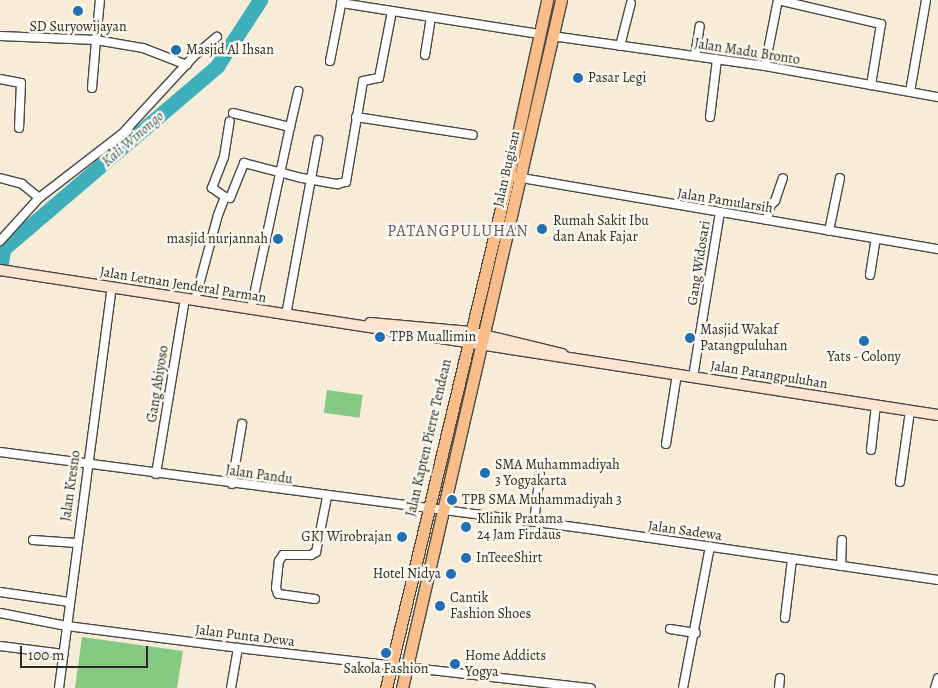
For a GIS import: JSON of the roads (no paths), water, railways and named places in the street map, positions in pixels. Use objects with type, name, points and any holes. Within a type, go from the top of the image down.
[{"type":"main road","name":"Jalan Bugisan","points":[[483,340],[515,176],[539,34],[547,0]]},
{"type":"main road","name":"Jalan Bugisan","points":[[469,337],[515,176],[561,0]]},
{"type":"main road","points":[[539,34],[552,36]]},
{"type":"main road","name":"Jalan Kapten Pierre Tendean","points":[[386,688],[469,337]]},
{"type":"main road","points":[[402,688],[483,340]]},
{"type":"street","points":[[92,88],[100,0]]},
{"type":"street","points":[[765,66],[778,0],[881,24],[871,84]]},
{"type":"street","points":[[910,92],[926,0]]},
{"type":"street","points":[[330,61],[341,2],[539,34]]},
{"type":"street","points":[[620,46],[631,3]]},
{"type":"street","points":[[280,174],[337,184],[346,182],[364,80],[379,78],[392,11]]},
{"type":"street","points":[[425,55],[431,17]]},
{"type":"street","points":[[695,56],[700,26]]},
{"type":"street","points":[[0,36],[96,40],[144,48],[187,65]]},
{"type":"street","name":"Jalan Madu Bronto","points":[[552,36],[765,66],[938,97]]},
{"type":"street","points":[[0,241],[39,198],[123,133],[187,65],[217,37]]},
{"type":"street","points":[[710,117],[717,59]]},
{"type":"street","points":[[0,79],[21,83],[19,128]]},
{"type":"street","points":[[251,309],[298,91]]},
{"type":"street","points":[[225,197],[212,188],[224,157],[231,117],[290,127]]},
{"type":"street","points":[[356,117],[473,136]]},
{"type":"street","points":[[286,315],[318,140]]},
{"type":"street","name":"Gang Abiyoso","points":[[156,474],[190,300],[225,197],[230,198],[244,164],[280,174]]},
{"type":"street","name":"Jalan Pamularsih","points":[[515,176],[876,240],[938,249]]},
{"type":"street","points":[[0,178],[22,184],[39,198]]},
{"type":"street","points":[[767,220],[783,178]]},
{"type":"street","points":[[828,231],[840,178]]},
{"type":"street","name":"Gang Widosari","points":[[693,377],[720,213]]},
{"type":"street","points":[[870,275],[876,240]]},
{"type":"street","name":"Jalan Letnan Jenderal Parman","points":[[0,270],[286,315],[362,324],[390,332],[469,337],[550,349],[567,357]]},
{"type":"street","name":"Jalan Kresno","points":[[59,688],[76,544],[112,288]]},
{"type":"street","name":"Jalan Patangpuluhan","points":[[567,357],[938,415]]},
{"type":"street","points":[[666,444],[677,374]]},
{"type":"street","points":[[871,450],[876,406]]},
{"type":"street","points":[[900,482],[910,411]]},
{"type":"street","points":[[232,484],[242,424]]},
{"type":"street","name":"Jalan Pandu","points":[[0,452],[328,497],[428,508]]},
{"type":"street","points":[[534,522],[540,474]]},
{"type":"street","points":[[315,599],[278,594],[276,588],[280,561],[283,555],[311,556],[316,552],[328,497]]},
{"type":"street","name":"Jalan Sadewa","points":[[428,508],[938,580]]},
{"type":"street","points":[[33,540],[76,544]]},
{"type":"street","points":[[841,566],[842,540]]},
{"type":"street","points":[[683,688],[689,644],[696,632],[710,547]]},
{"type":"street","points":[[785,618],[792,559]]},
{"type":"street","points":[[0,592],[69,602]]},
{"type":"street","name":"Jalan Punta Dewa","points":[[0,612],[66,626],[238,648],[591,688]]},
{"type":"street","points":[[670,629],[696,632]]},
{"type":"street","points":[[0,646],[63,654]]},
{"type":"street","points":[[231,688],[238,648]]},
{"type":"street","points":[[779,688],[780,678]]},
{"type":"street","points":[[935,688],[938,678]]},
{"type":"waterway","name":"Kali Winongo","points":[[0,269],[3,249],[217,66],[260,0]]},
{"type":"place","name":"SD Suryowijayan","points":[[78,11]]},
{"type":"place","name":"Masjid Al Ihsan","points":[[176,50]]},
{"type":"place","name":"Pasar Legi","points":[[578,78]]},
{"type":"place","name":"Rumah Sakit Ibu dan Anak Fajar","points":[[542,229]]},
{"type":"place","name":"masjid nurjannah","points":[[278,239]]},
{"type":"place","name":"TPB Muallimin","points":[[380,337]]},
{"type":"place","name":"Masjid Wakaf Patangpuluhan","points":[[690,338]]},
{"type":"place","name":"Yats - Colony","points":[[864,341]]},
{"type":"place","name":"SMA Muhammadiyah 3 Yogyakarta","points":[[485,473]]},
{"type":"place","name":"TPB SMA Muhammadiyah 3","points":[[452,500]]},
{"type":"place","name":"Klinik Pratama 24 Jam Firdaus","points":[[466,527]]},
{"type":"place","name":"GKJ Wirobrajan","points":[[402,537]]},
{"type":"place","name":"InTeeeShirt","points":[[466,558]]},
{"type":"place","name":"Hotel Nidya","points":[[451,574]]},
{"type":"place","name":"Cantik Fashion Shoes","points":[[440,606]]},
{"type":"place","name":"Sakola Fashion","points":[[386,653]]},
{"type":"place","name":"Home Addicts Yogya","points":[[455,664]]},
{"type":"district","name":"PATANGPULUHAN","points":[[458,231]]}]
